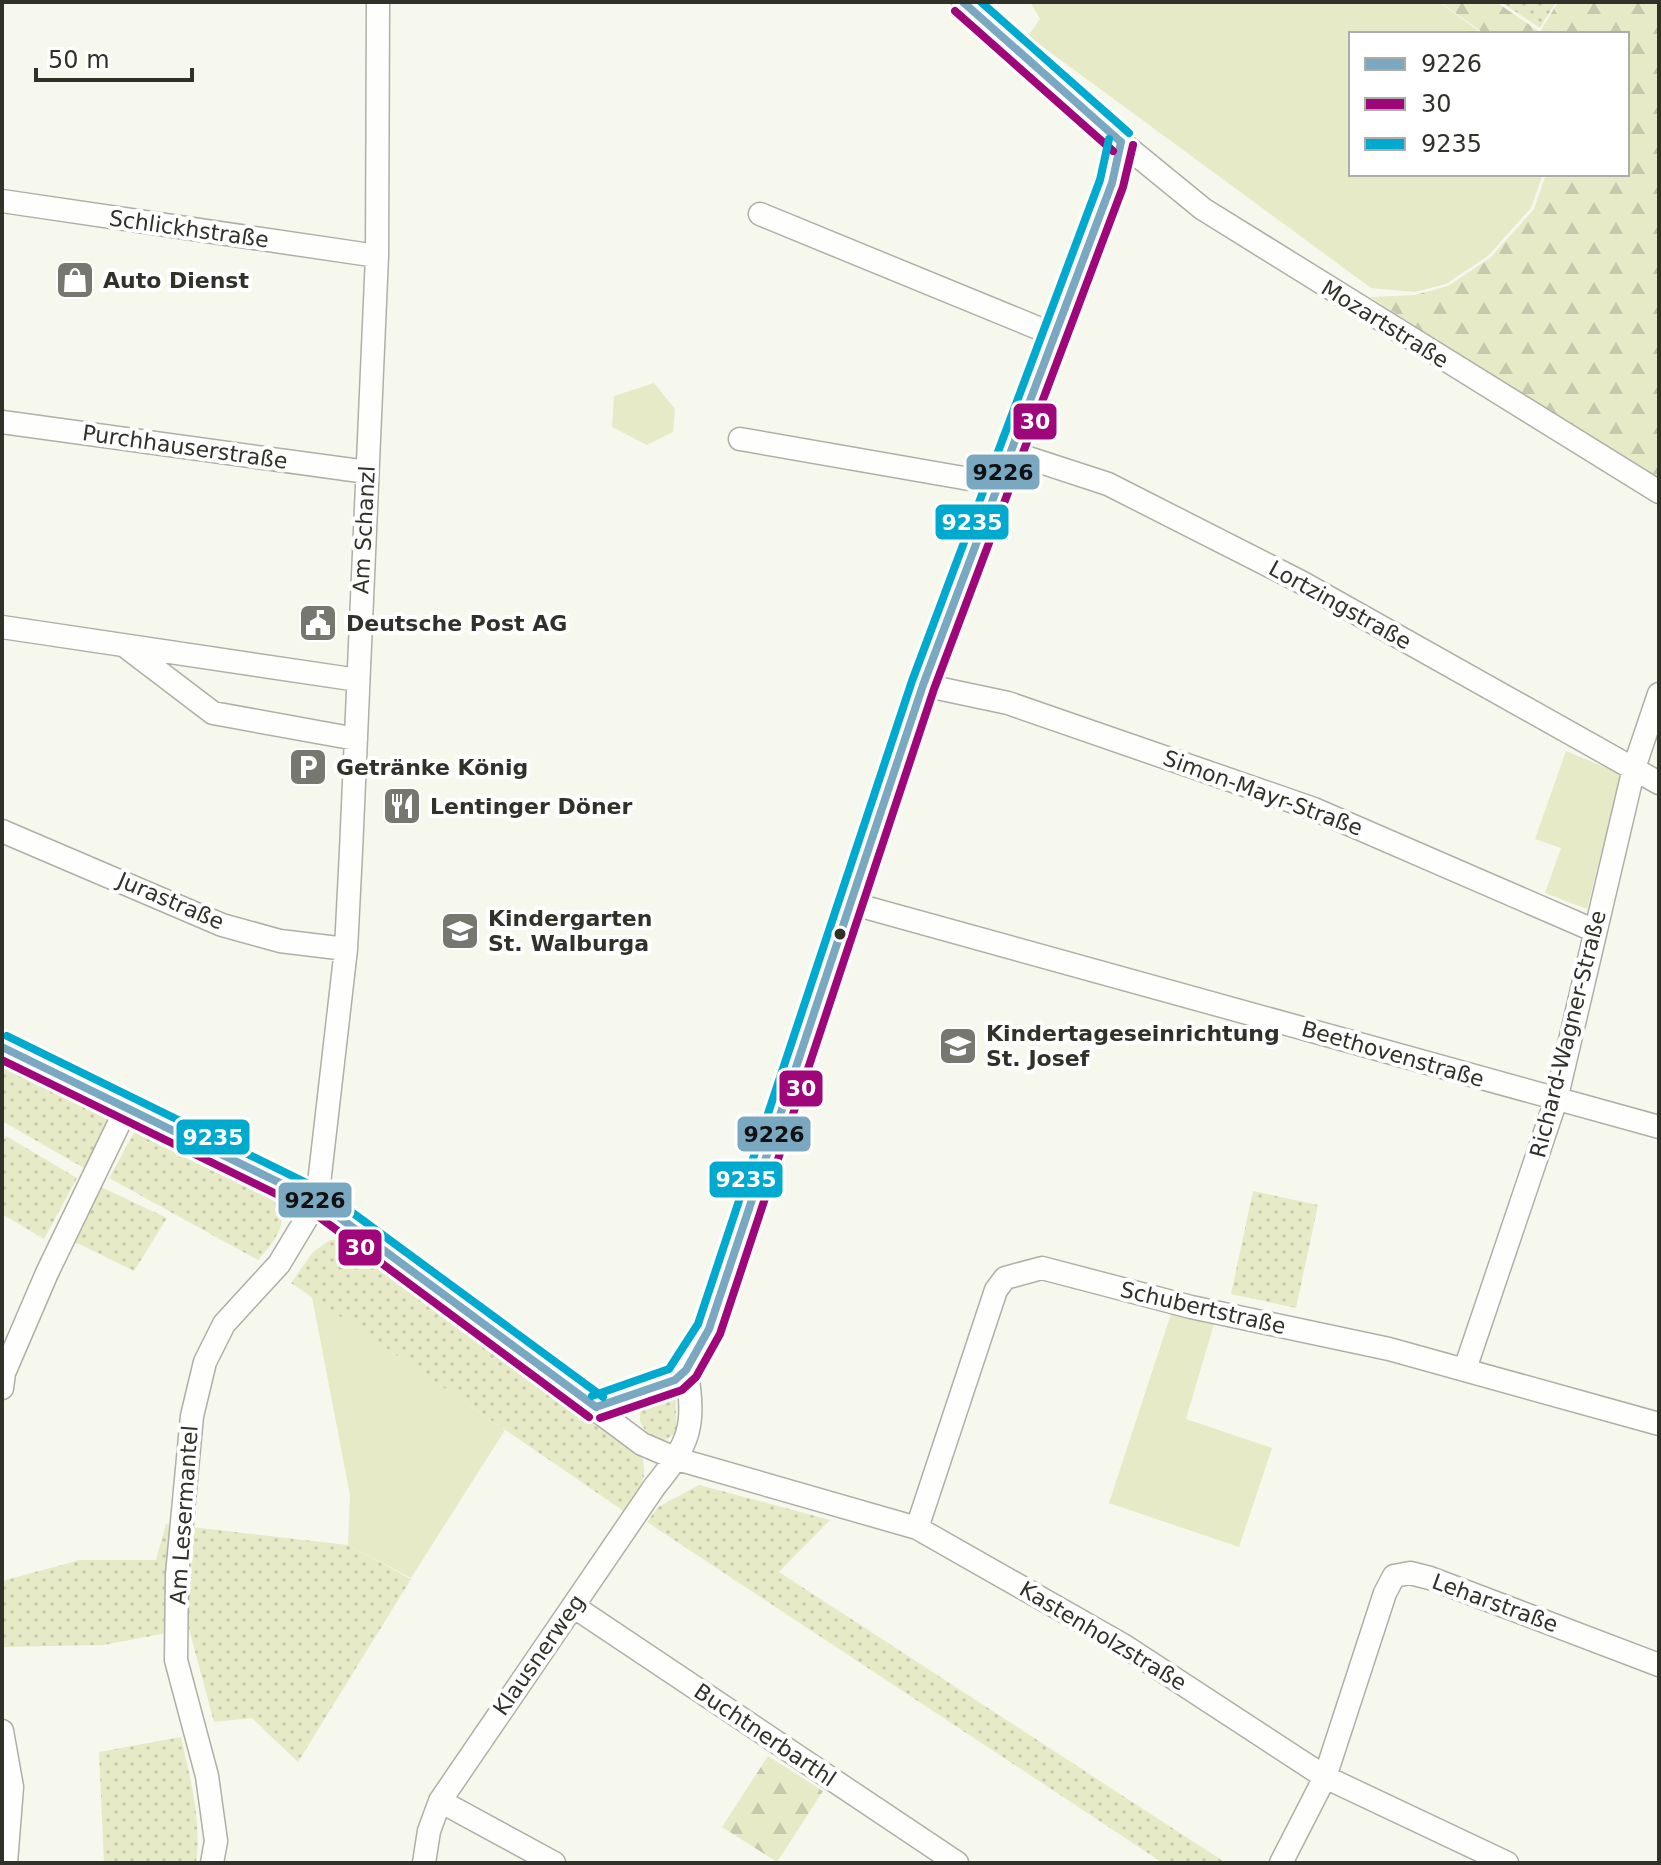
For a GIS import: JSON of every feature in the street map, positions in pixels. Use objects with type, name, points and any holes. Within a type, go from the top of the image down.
[{"type":"street","name":"Am Schanzl","points":[[317,1201],[346,949],[377,256],[378,2]]},
{"type":"street","name":"Mozartstraße","points":[[963,2],[1121,142],[1203,209],[1659,492]]},
{"type":"street","points":[[596,1407],[655,1389],[686,1370],[709,1329],[923,685],[1112,183],[1121,142]]},
{"type":"street","name":"Schlickhstraße","points":[[2,201],[377,256]]},
{"type":"street","points":[[760,214],[1055,335]]},
{"type":"street","name":"Purchhauserstraße","points":[[2,422],[367,472]]},
{"type":"street","points":[[740,439],[998,484]]},
{"type":"street","name":"Lortzingstraße","points":[[1010,452],[1108,484],[1301,582],[1659,783]]},
{"type":"street","points":[[2,627],[358,680]]},
{"type":"street","points":[[124,645],[213,713],[356,739]]},
{"type":"street","name":"Simon-Mayr-Straße","points":[[923,685],[1008,703],[1314,809],[1593,930]]},
{"type":"street","name":"Richard-Wagner-Straße","points":[[1465,1369],[1556,1100],[1593,930],[1634,768],[1659,694]]},
{"type":"street","name":"Jurastraße","points":[[2,831],[222,925],[280,941],[346,949]]},
{"type":"street","name":"Beethovenstraße","points":[[850,903],[1659,1127]]},
{"type":"street","name":"Kastenholzstraße","points":[[2,1047],[317,1201],[642,1444],[677,1459],[917,1528],[1123,1645],[1325,1777],[1507,1863]]},
{"type":"street","points":[[2,1388],[4,1373],[47,1273],[126,1109]]},
{"type":"street","name":"Am Lesermantel","points":[[212,1863],[216,1841],[207,1776],[176,1660],[177,1575],[192,1416],[205,1362],[224,1324],[279,1264],[317,1201]]},
{"type":"street","name":"Schubertstraße","points":[[917,1528],[996,1290],[1005,1278],[1042,1268],[1191,1307],[1389,1349],[1659,1424]]},
{"type":"street","name":"Klausnerweg","points":[[424,1863],[429,1831],[440,1801],[677,1459],[691,1432],[691,1394],[686,1370]]},
{"type":"street","name":"Leharstraße","points":[[1325,1777],[1385,1593],[1394,1576],[1410,1573],[1430,1578],[1659,1665]]},
{"type":"street","name":"Buchtnerbarthl","points":[[573,1606],[957,1863]]},
{"type":"street","points":[[2,1731],[12,1787],[6,1863]]},
{"type":"street","points":[[1281,1863],[1325,1777]]},
{"type":"street","points":[[440,1801],[554,1863]]},
{"type":"green space","points":[[1030,2],[1439,2],[1480,32],[1349,32],[1349,176],[1542,176],[1531,208],[1488,256],[1446,284],[1415,292],[1371,288],[1028,36],[1040,19]]},
{"type":"green space","points":[[1440,2],[1496,2],[1540,32],[1482,32]]},
{"type":"green space","points":[[1501,2],[1556,2],[1540,28]]},
{"type":"green space","points":[[1558,2],[1659,2],[1659,483],[1370,297],[1415,295],[1448,286],[1490,258],[1534,209],[1545,176],[1629,176],[1629,32],[1540,32]]},
{"type":"green space","points":[[654,383],[675,409],[673,432],[647,445],[612,427],[614,396]]},
{"type":"green space","points":[[1566,751],[1621,774],[1587,909],[1545,893],[1561,848],[1535,839]]},
{"type":"green space","points":[[2,1057],[86,1099],[108,1117],[105,1133],[84,1168],[2,1121]]},
{"type":"green space","points":[[135,1131],[149,1131],[271,1192],[278,1202],[282,1219],[277,1235],[258,1260],[109,1178]]},
{"type":"green space","points":[[6,1136],[77,1178],[44,1239],[2,1214],[2,1143]]},
{"type":"green space","points":[[101,1187],[167,1218],[134,1271],[73,1241]]},
{"type":"green space","points":[[1253,1191],[1318,1205],[1296,1308],[1231,1294]]},
{"type":"green space","points":[[330,1240],[345,1240],[361,1247],[641,1455],[643,1478],[625,1512],[291,1283],[313,1252]]},
{"type":"green space","points":[[312,1297],[505,1430],[411,1578],[348,1545],[350,1495]]},
{"type":"green space","points":[[1172,1311],[1214,1324],[1186,1419],[1272,1448],[1239,1547],[1109,1503]]},
{"type":"green space","points":[[658,1394],[676,1398],[676,1433],[665,1440],[649,1436],[640,1422],[640,1404]]},
{"type":"green space","points":[[699,1485],[830,1520],[779,1572],[1226,1863],[1163,1863],[647,1522],[658,1507]]},
{"type":"green space","points":[[166,1524],[348,1545],[411,1579],[298,1762],[252,1718],[214,1722],[189,1629],[103,1645],[2,1647],[2,1581],[80,1560],[156,1560]]},
{"type":"green space","points":[[181,1737],[196,1815],[196,1863],[104,1863],[99,1752]]},
{"type":"green space","points":[[768,1756],[823,1791],[777,1862],[722,1827]]},
{"type":"transit line","name":"9226","points":[[963,2],[1121,142]]},
{"type":"transit line","name":"9235","points":[[981,2],[1129,133]]},
{"type":"transit line","name":"30","points":[[955,11],[1113,151]]},
{"type":"transit line","name":"9235","points":[[592,1396],[669,1369],[698,1324],[912,681],[1100,180],[1109,139]]},
{"type":"transit line","name":"9226","points":[[596,1407],[675,1380],[686,1370],[709,1329],[923,685],[1112,183],[1121,142]]},
{"type":"transit line","name":"30","points":[[600,1418],[682,1390],[696,1377],[720,1334],[934,689],[1123,187],[1133,145]]},
{"type":"transit line","name":"9235","points":[[7,1036],[323,1191],[603,1397]]},
{"type":"transit line","name":"9226","points":[[2,1047],[317,1201],[596,1407]]},
{"type":"transit line","name":"30","points":[[2,1060],[311,1211],[589,1417]]},
{"type":"place","name":"Auto Dienst","points":[[75,280]]},
{"type":"place","name":"Deutsche Post AG","points":[[318,623]]},
{"type":"place","name":"Getränke König","points":[[308,767]]},
{"type":"place","name":"Lentinger Döner","points":[[402,806]]},
{"type":"place","name":"Kindergarten St. Walburga","points":[[460,931]]},
{"type":"place","name":"Kindertageseinrichtung St. Josef","points":[[958,1046]]}]
